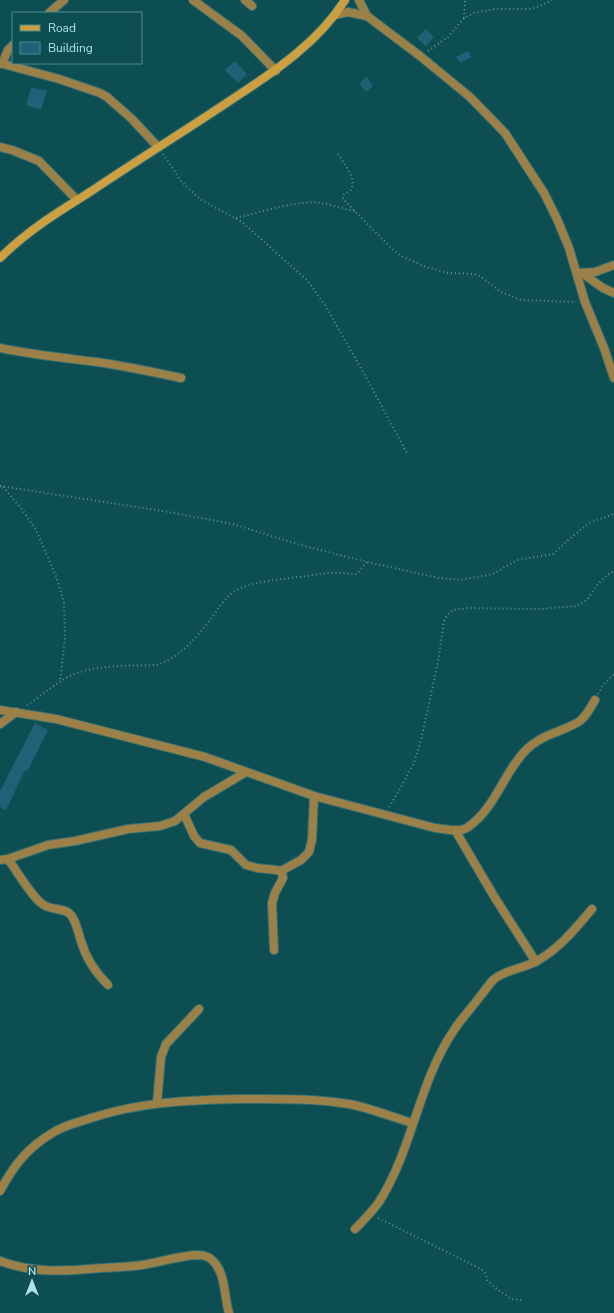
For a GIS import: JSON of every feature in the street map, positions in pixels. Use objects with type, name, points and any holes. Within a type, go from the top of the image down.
[{"type":"main road","points":[[0,258],[40,223],[208,116],[276,70],[320,32],[335,15],[344,0]]},
{"type":"street","points":[[50,12],[64,0]]},
{"type":"street","points":[[193,0],[242,36],[276,70]]},
{"type":"street","points":[[245,0],[252,6]]},
{"type":"street","points":[[359,0],[367,16]]},
{"type":"street","points":[[335,15],[348,12],[367,16],[420,56],[470,97],[505,133],[544,193],[557,219],[580,273],[585,302],[604,348],[614,378]]},
{"type":"street","points":[[12,46],[8,50],[1,64],[59,79],[100,93],[107,97],[132,119],[158,147]]},
{"type":"street","points":[[0,148],[12,150],[40,161],[77,200]]},
{"type":"street","points":[[580,273],[602,270],[614,265]]},
{"type":"street","points":[[580,273],[602,288],[614,294]]},
{"type":"street","points":[[0,348],[24,354],[97,362],[181,378]]},
{"type":"street","points":[[0,710],[56,719],[205,757],[314,796],[436,828],[455,830],[466,828],[478,820],[522,755],[529,748],[554,732],[581,720],[590,710],[595,700]]},
{"type":"street","points":[[0,724],[16,712]]},
{"type":"street","points":[[108,985],[87,960],[71,914],[62,910],[51,909],[41,904],[4,859],[48,845],[128,830],[160,826],[175,821],[204,797],[246,772]]},
{"type":"street","points":[[184,814],[194,836],[200,843],[231,850],[237,854],[243,863],[250,867],[281,871],[301,860],[309,852],[312,840],[314,796]]},
{"type":"street","points":[[455,830],[495,898],[536,962]]},
{"type":"street","points":[[274,950],[272,903],[275,893],[283,878],[281,871]]},
{"type":"street","points":[[355,1229],[370,1214],[388,1185],[397,1165],[426,1082],[438,1057],[454,1030],[493,980],[504,973],[536,962],[554,950],[572,934],[592,910]]},
{"type":"street","points":[[157,1103],[161,1057],[166,1044],[199,1009]]},
{"type":"street","points":[[0,1191],[11,1170],[29,1150],[55,1131],[83,1120],[113,1111],[157,1103],[206,1100],[299,1098],[350,1104],[412,1123]]},
{"type":"street","points":[[0,1261],[20,1267],[41,1270],[70,1271],[141,1265],[196,1255],[206,1256],[219,1268],[229,1313]]},
{"type":"path","points":[[464,18],[465,0]]},
{"type":"path","points":[[420,56],[448,37],[464,18],[474,13],[485,10],[530,9],[552,0]]},
{"type":"path","points":[[158,147],[181,181],[200,199],[218,210],[236,218],[252,230],[301,274],[315,291],[367,379],[408,455]]},
{"type":"path","points":[[338,154],[353,182],[351,190],[343,195],[343,199],[391,248],[401,256],[426,267],[448,273],[474,274],[480,276],[501,292],[521,300],[585,302]]},
{"type":"path","points":[[236,218],[286,206],[311,203],[323,203],[355,211]]},
{"type":"path","points":[[1,486],[163,510],[233,524],[297,544],[366,562],[439,578],[460,580],[493,574],[517,560],[553,554],[589,523],[614,514]]},
{"type":"path","points":[[1,486],[21,508],[36,530],[56,576],[64,603],[65,638],[60,682]]},
{"type":"path","points":[[16,712],[42,696],[68,677],[90,670],[156,665],[164,663],[185,648],[204,628],[226,598],[232,593],[248,585],[278,579],[332,572],[357,574],[366,562]]},
{"type":"path","points":[[384,815],[401,788],[414,763],[421,740],[438,662],[444,621],[448,614],[454,610],[466,608],[540,609],[577,606],[587,600],[596,586],[607,575],[614,571]]},
{"type":"path","points":[[595,700],[603,685],[614,674]]},
{"type":"path","points":[[370,1214],[481,1270],[486,1274],[488,1280],[493,1286],[511,1299],[521,1300]]},
{"type":"building","points":[[426,29],[434,37],[426,46],[417,38]]},
{"type":"building","points":[[468,51],[471,57],[460,63],[456,57]]},
{"type":"building","points":[[235,61],[247,74],[238,83],[225,70]]},
{"type":"building","points":[[367,77],[373,86],[366,92],[359,83]]},
{"type":"building","points":[[31,87],[47,91],[41,110],[26,105]]},
{"type":"building","points":[[35,723],[48,730],[27,772],[25,770],[6,810],[0,807],[0,791]]}]
